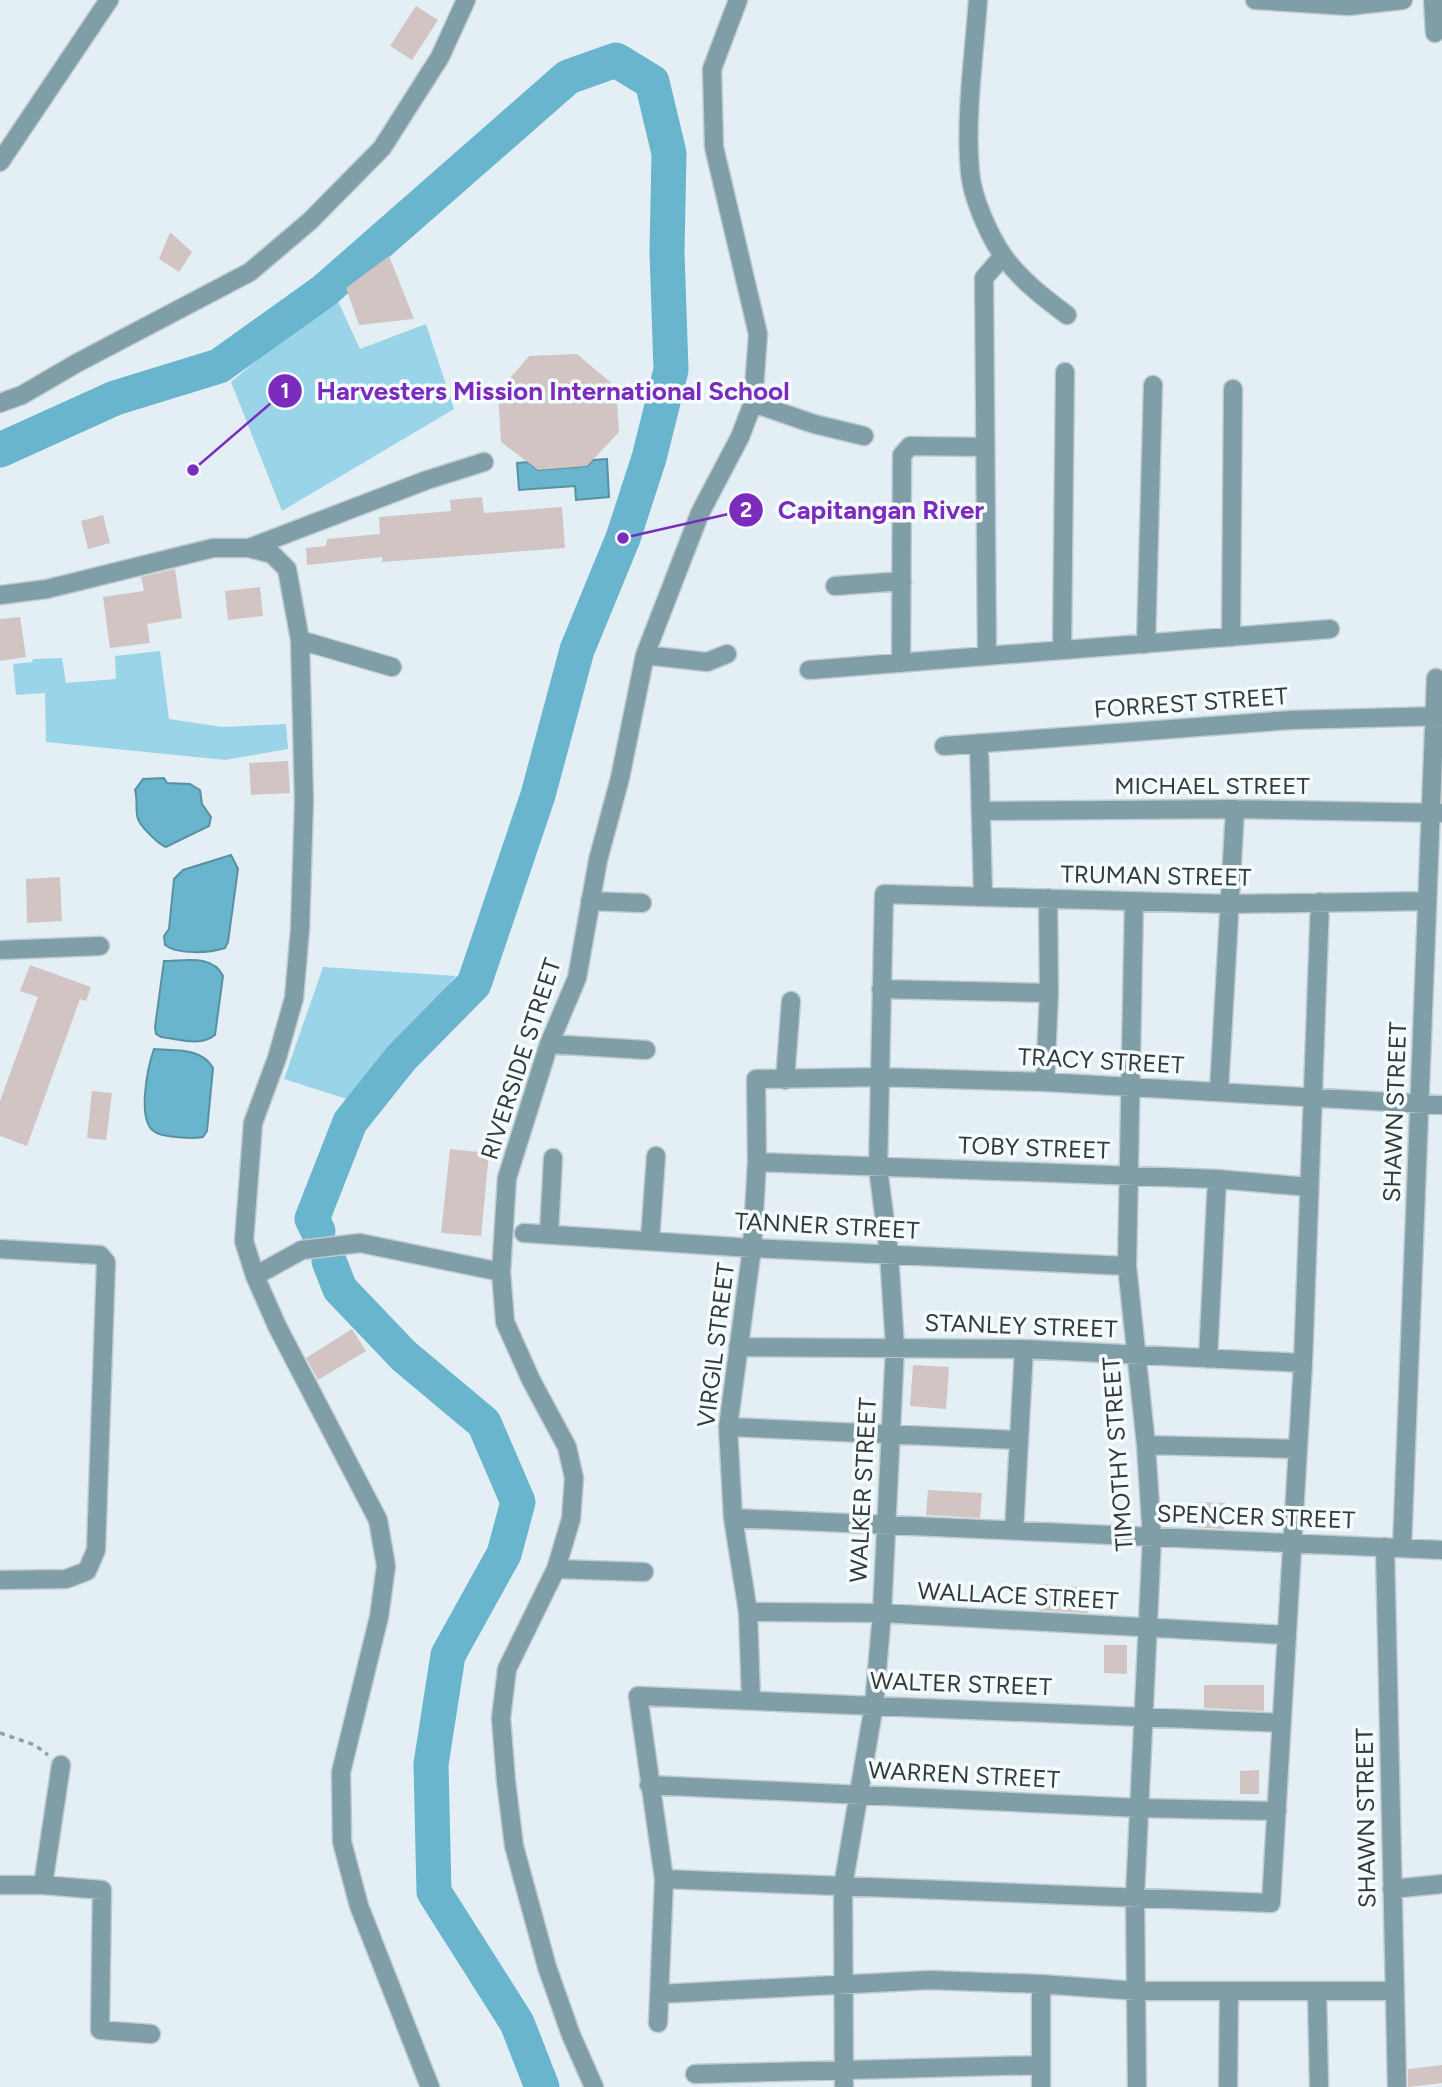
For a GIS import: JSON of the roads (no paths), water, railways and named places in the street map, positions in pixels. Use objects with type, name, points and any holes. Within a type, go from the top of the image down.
[{"type":"street","points":[[0,162],[109,0]]},
{"type":"street","points":[[0,403],[22,395],[250,272],[310,221],[382,148],[440,57],[466,0]]},
{"type":"street","name":"RIVERSIDE STREET","points":[[594,2087],[571,2035],[547,1967],[514,1846],[501,1718],[507,1669],[556,1569],[571,1519],[574,1478],[567,1447],[531,1380],[505,1322],[501,1272],[507,1178],[549,1044],[577,978],[598,860],[620,778],[645,655],[700,513],[740,437],[753,403],[758,334],[714,147],[712,69],[737,0]]},
{"type":"street","points":[[978,0],[970,128],[970,174],[984,220],[1003,256],[1035,291],[1067,315]]},
{"type":"street","points":[[1255,0],[1348,3],[1403,0]]},
{"type":"street","points":[[1433,0],[1435,33]]},
{"type":"street","points":[[987,656],[984,278],[1003,256]]},
{"type":"street","points":[[1062,650],[1065,372]]},
{"type":"street","points":[[1146,644],[1153,385]]},
{"type":"street","points":[[1231,637],[1233,389]]},
{"type":"street","points":[[753,403],[814,424],[864,436]]},
{"type":"street","points":[[901,663],[902,455],[910,446],[985,447]]},
{"type":"street","points":[[249,548],[427,480],[484,462]]},
{"type":"street","points":[[0,595],[47,589],[213,548],[249,548],[272,554],[287,569],[300,640],[304,801],[300,929],[294,998],[277,1058],[253,1123],[244,1241],[255,1276],[277,1326],[377,1520],[386,1566],[376,1631],[341,1772],[342,1842],[359,1906],[430,2087]]},
{"type":"street","points":[[835,586],[902,581]]},
{"type":"street","points":[[809,670],[1331,629]]},
{"type":"street","points":[[300,640],[392,667]]},
{"type":"street","points":[[645,655],[707,662],[727,654]]},
{"type":"street","name":"SHAWN STREET","points":[[1396,2087],[1392,1889],[1393,1548],[1419,1103],[1427,901],[1436,813],[1436,678]]},
{"type":"street","name":"FORREST STREET","points":[[944,746],[1291,720],[1438,716]]},
{"type":"street","points":[[979,743],[983,896]]},
{"type":"street","points":[[1219,1091],[1236,809]]},
{"type":"street","name":"MICHAEL STREET","points":[[981,811],[1236,809],[1436,813]]},
{"type":"street","name":"TRUMAN STREET","points":[[884,894],[1230,904],[1427,901]]},
{"type":"street","name":"WALKER STREET","points":[[844,2079],[843,1886],[874,1705],[882,1613],[895,1347],[889,1253],[878,1168],[884,894]]},
{"type":"street","points":[[1045,1082],[1049,993],[1048,898]]},
{"type":"street","points":[[590,901],[642,902]]},
{"type":"street","name":"TIMOTHY STREET","points":[[1135,901],[1127,1266],[1146,1445],[1152,1537],[1135,1896],[1137,2087]]},
{"type":"street","points":[[664,1879],[1271,1903],[1303,1363],[1320,902]]},
{"type":"street","points":[[0,950],[100,946]]},
{"type":"street","points":[[881,989],[1049,993]]},
{"type":"street","points":[[785,1080],[791,1001]]},
{"type":"street","points":[[549,1044],[646,1050]]},
{"type":"street","name":"TRACY STREET","points":[[756,1079],[880,1077],[1045,1082],[1442,1105]]},
{"type":"street","name":"VIRGIL STREET","points":[[751,1699],[748,1612],[733,1518],[728,1427],[752,1248],[757,1162],[756,1079]]},
{"type":"street","points":[[650,1240],[656,1156]]},
{"type":"street","points":[[549,1234],[554,1158]]},
{"type":"street","name":"TOBY STREET","points":[[757,1162],[1217,1179],[1309,1187]]},
{"type":"street","points":[[1208,1359],[1217,1179]]},
{"type":"street","name":"TANNER STREET","points":[[524,1233],[752,1248],[1127,1266]]},
{"type":"street","points":[[255,1276],[302,1250],[360,1243],[501,1272]]},
{"type":"street","points":[[0,1249],[100,1255],[106,1262],[96,1550],[87,1571],[66,1579],[0,1580]]},
{"type":"street","name":"STANLEY STREET","points":[[738,1348],[1024,1349],[1303,1363]]},
{"type":"street","points":[[1014,1531],[1024,1349]]},
{"type":"street","points":[[728,1427],[1019,1440]]},
{"type":"street","points":[[1146,1445],[1297,1449]]},
{"type":"street","name":"SPENCER STREET","points":[[733,1518],[1442,1550]]},
{"type":"street","points":[[556,1569],[644,1572]]},
{"type":"street","name":"WALLACE STREET","points":[[748,1612],[882,1613],[1286,1636]]},
{"type":"street","name":"WALTER STREET","points":[[649,1784],[638,1696],[1282,1723]]},
{"type":"street","points":[[44,1885],[61,1765]]},
{"type":"street","points":[[649,1784],[664,1879],[658,2023]]},
{"type":"street","name":"WARREN STREET","points":[[649,1784],[1139,1808],[1277,1811]]},
{"type":"street","points":[[1392,1889],[1442,1884]]},
{"type":"street","points":[[0,1885],[44,1885],[102,1890],[100,2030],[151,2034]]},
{"type":"street","points":[[659,1994],[930,1980],[1138,1991],[1394,1991]]},
{"type":"street","points":[[1041,1984],[1041,2087]]},
{"type":"street","points":[[1228,2087],[1229,1991]]},
{"type":"street","points":[[1317,1991],[1319,2087]]},
{"type":"street","points":[[695,2074],[726,2080],[844,2079],[1041,2065]]},
{"type":"waterway","points":[[0,450],[115,398],[219,366],[324,291],[568,77],[616,60],[652,82],[669,153],[667,252],[671,370],[649,458],[623,538],[577,650],[538,795],[474,984],[401,1058],[350,1122],[312,1219],[318,1231]]},
{"type":"waterway","points":[[329,1261],[340,1289],[404,1356],[484,1423],[518,1502],[504,1554],[448,1655],[431,1764],[434,1892],[517,2023],[542,2087]]},
{"type":"place","name":"Harvesters Mission International School","points":[[193,470]]},
{"type":"place","name":"Capitangan River","points":[[623,538]]}]
